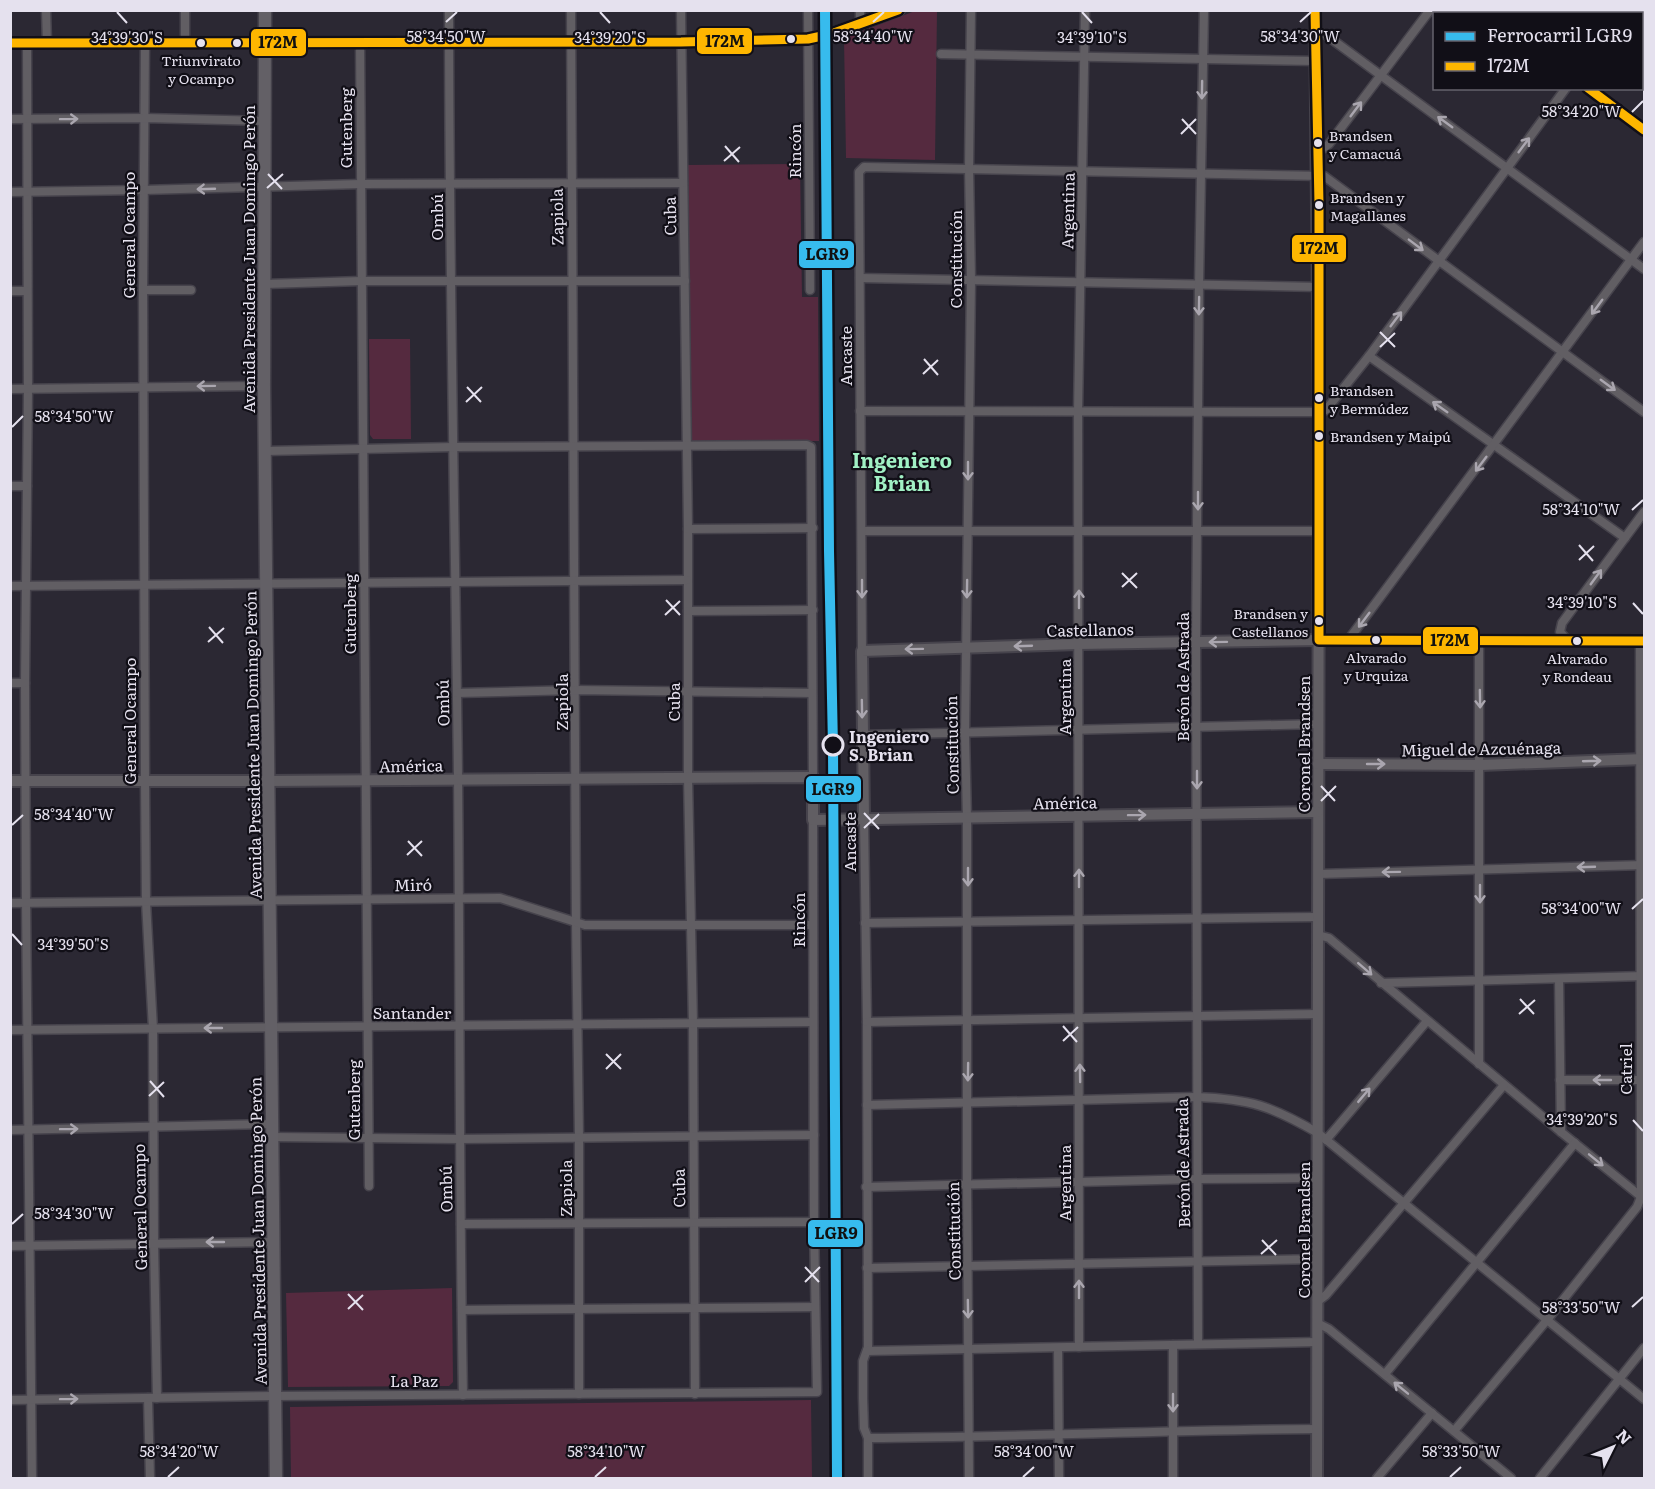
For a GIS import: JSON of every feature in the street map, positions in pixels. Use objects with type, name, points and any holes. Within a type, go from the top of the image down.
[{"type":"main road","name":"Avenida Presidente Juan Domingo Perón","points":[[265,10],[264,386],[276,1479]]},
{"type":"street","points":[[46,10],[47,43]]},
{"type":"street","points":[[185,10],[185,43]]},
{"type":"street","name":"Ombú","points":[[449,10],[463,1395]]},
{"type":"street","name":"Zapiola","points":[[571,10],[570,184],[580,1223],[579,1394]]},
{"type":"street","name":"Cuba","points":[[681,10],[695,1394]]},
{"type":"street","name":"Rincón","points":[[808,10],[810,290]]},
{"type":"street","points":[[860,10],[860,24]]},
{"type":"street","points":[[10,44],[681,42],[808,39],[825,36],[899,10]]},
{"type":"street","name":"Constitución","points":[[969,1479],[968,921],[964,734],[971,280],[970,10]]},
{"type":"street","name":"Argentina","points":[[1079,1347],[1080,531],[1078,412],[1085,10]]},
{"type":"street","name":"Berón de Astrada","points":[[1198,1343],[1196,642],[1204,10]]},
{"type":"street","name":"Coronel Brandsen","points":[[1315,10],[1319,287],[1317,917],[1322,1136],[1318,1178],[1317,1479]]},
{"type":"street","points":[[1318,152],[1329,144],[1430,10]]},
{"type":"street","points":[[1316,31],[1326,35],[1382,75],[1644,269]]},
{"type":"street","name":"Gutenberg","points":[[360,42],[369,1186]]},
{"type":"street","points":[[27,43],[26,902],[32,1479]]},
{"type":"street","name":"General Ocampo","points":[[145,43],[143,190],[145,781],[146,902],[153,1029],[154,1243],[150,1479]]},
{"type":"street","points":[[941,54],[1316,61]]},
{"type":"street","points":[[861,411],[1319,412],[1329,407],[1369,356],[1565,90]]},
{"type":"street","points":[[1590,90],[1644,130]]},
{"type":"street","points":[[10,119],[145,118],[264,121]]},
{"type":"street","name":"Ancaste","points":[[868,1479],[868,1438],[864,1428],[863,1398],[863,1361],[867,1351],[867,1022],[862,651],[860,169],[864,167],[969,168]]},
{"type":"street","points":[[969,168],[1318,174],[1330,179],[1644,412]]},
{"type":"street","points":[[10,192],[360,184],[683,183]]},
{"type":"street","points":[[1349,639],[1495,446],[1644,242]]},
{"type":"street","points":[[860,278],[1319,287]]},
{"type":"street","points":[[265,284],[361,281],[685,281]]},
{"type":"street","points":[[143,290],[191,290]]},
{"type":"street","points":[[10,291],[27,291]]},
{"type":"street","points":[[1369,356],[1624,538]]},
{"type":"street","points":[[10,389],[264,386]]},
{"type":"street","name":"Rincón","points":[[686,447],[807,445],[811,447],[813,528],[812,925],[817,1392]]},
{"type":"street","points":[[266,451],[454,447],[686,447]]},
{"type":"street","points":[[10,486],[27,486]]},
{"type":"street","points":[[1568,641],[1560,632],[1562,623],[1644,512]]},
{"type":"street","points":[[688,530],[813,528]]},
{"type":"street","points":[[862,531],[1319,531]]},
{"type":"street","points":[[10,586],[687,580]]},
{"type":"street","points":[[688,611],[813,610]]},
{"type":"street","name":"Castellanos","points":[[862,651],[1349,639],[1642,641]]},
{"type":"street","points":[[1479,641],[1479,1064]]},
{"type":"street","name":"Catriel","points":[[1454,1431],[1547,1320],[1643,1198],[1642,641]]},
{"type":"street","points":[[10,683],[26,683]]},
{"type":"street","points":[[457,693],[576,690],[812,693]]},
{"type":"street","points":[[863,735],[1318,724]]},
{"type":"street","name":"Miguel de Azcuénaga","points":[[1318,764],[1480,765],[1643,759]]},
{"type":"street","name":"América","points":[[10,781],[267,782],[813,777]]},
{"type":"street","name":"América","points":[[813,820],[1318,812]]},
{"type":"street","points":[[1318,874],[1642,865]]},
{"type":"street","name":"Miró","points":[[10,903],[506,899],[585,924],[812,925]]},
{"type":"street","points":[[865,923],[1317,917]]},
{"type":"street","points":[[1318,935],[1329,938],[1643,1198]]},
{"type":"street","points":[[1381,983],[1642,976]]},
{"type":"street","points":[[1559,979],[1561,1132]]},
{"type":"street","points":[[867,1022],[1318,1014]]},
{"type":"street","points":[[1322,1136],[1427,1021]]},
{"type":"street","name":"Santander","points":[[10,1030],[813,1022]]},
{"type":"street","points":[[1560,1080],[1642,1080]]},
{"type":"street","points":[[1318,1301],[1326,1295],[1504,1085]]},
{"type":"street","points":[[867,1104],[1196,1097],[1231,1098],[1261,1104],[1288,1116],[1322,1136],[1644,1400]]},
{"type":"street","points":[[10,1130],[153,1128],[459,1139],[814,1135]]},
{"type":"street","points":[[1384,1374],[1575,1143]]},
{"type":"street","points":[[866,1187],[1318,1178]]},
{"type":"street","points":[[461,1224],[814,1222]]},
{"type":"street","points":[[10,1246],[273,1242]]},
{"type":"street","points":[[867,1268],[1318,1259]]},
{"type":"street","points":[[462,1310],[815,1307]]},
{"type":"street","points":[[1317,1323],[1329,1329],[1511,1479]]},
{"type":"street","points":[[867,1351],[1318,1342]]},
{"type":"street","points":[[1173,1345],[1173,1479]]},
{"type":"street","points":[[1058,1348],[1059,1479]]},
{"type":"street","points":[[1540,1479],[1644,1348]]},
{"type":"street","name":"La Paz","points":[[10,1400],[817,1392]]},
{"type":"street","points":[[1377,1479],[1432,1413]]},
{"type":"street","points":[[868,1438],[1173,1430],[1317,1429]]},
{"type":"shaded area","points":[[915,11],[937,11],[935,160],[846,158],[844,38]]},
{"type":"shaded area","points":[[800,164],[802,297],[818,297],[819,441],[692,442],[688,165]]},
{"type":"shaded area","points":[[369,339],[410,339],[411,439],[373,439],[370,435]]},
{"type":"shaded area","points":[[452,1288],[453,1382],[449,1386],[288,1387],[286,1293]]},
{"type":"shaded area","points":[[811,1400],[812,1478],[291,1478],[290,1407]]},
{"type":"rail line","name":"LGR9","points":[[825,10],[829,551],[833,747],[837,1478]]},
{"type":"transit line","name":"172M","points":[[10,43],[681,42],[808,39],[831,34],[898,10]]},
{"type":"transit line","name":"172M","points":[[1315,10],[1319,204],[1319,640],[1644,641]]},
{"type":"transit line","name":"172M","points":[[1591,90],[1644,130]]},
{"type":"place","name":"Triunvirato y Ocampo","points":[[201,43]]},
{"type":"place","name":"Brandsen y Camacuá","points":[[1318,143]]},
{"type":"place","name":"Brandsen y Magallanes","points":[[1319,205]]},
{"type":"place","name":"Brandsen y Bermúdez","points":[[1319,398]]},
{"type":"place","name":"Brandsen y Maipú","points":[[1319,436]]},
{"type":"place","name":"Brandsen y Castellanos","points":[[1319,621]]},
{"type":"place","name":"Alvarado y Urquiza","points":[[1376,640]]},
{"type":"place","name":"Alvarado y Rondeau","points":[[1577,641]]},
{"type":"place","name":"Ingeniero S. Brian","points":[[833,745]]},
{"type":"district","name":"Ingeniero Brian","points":[[902,470]]}]
